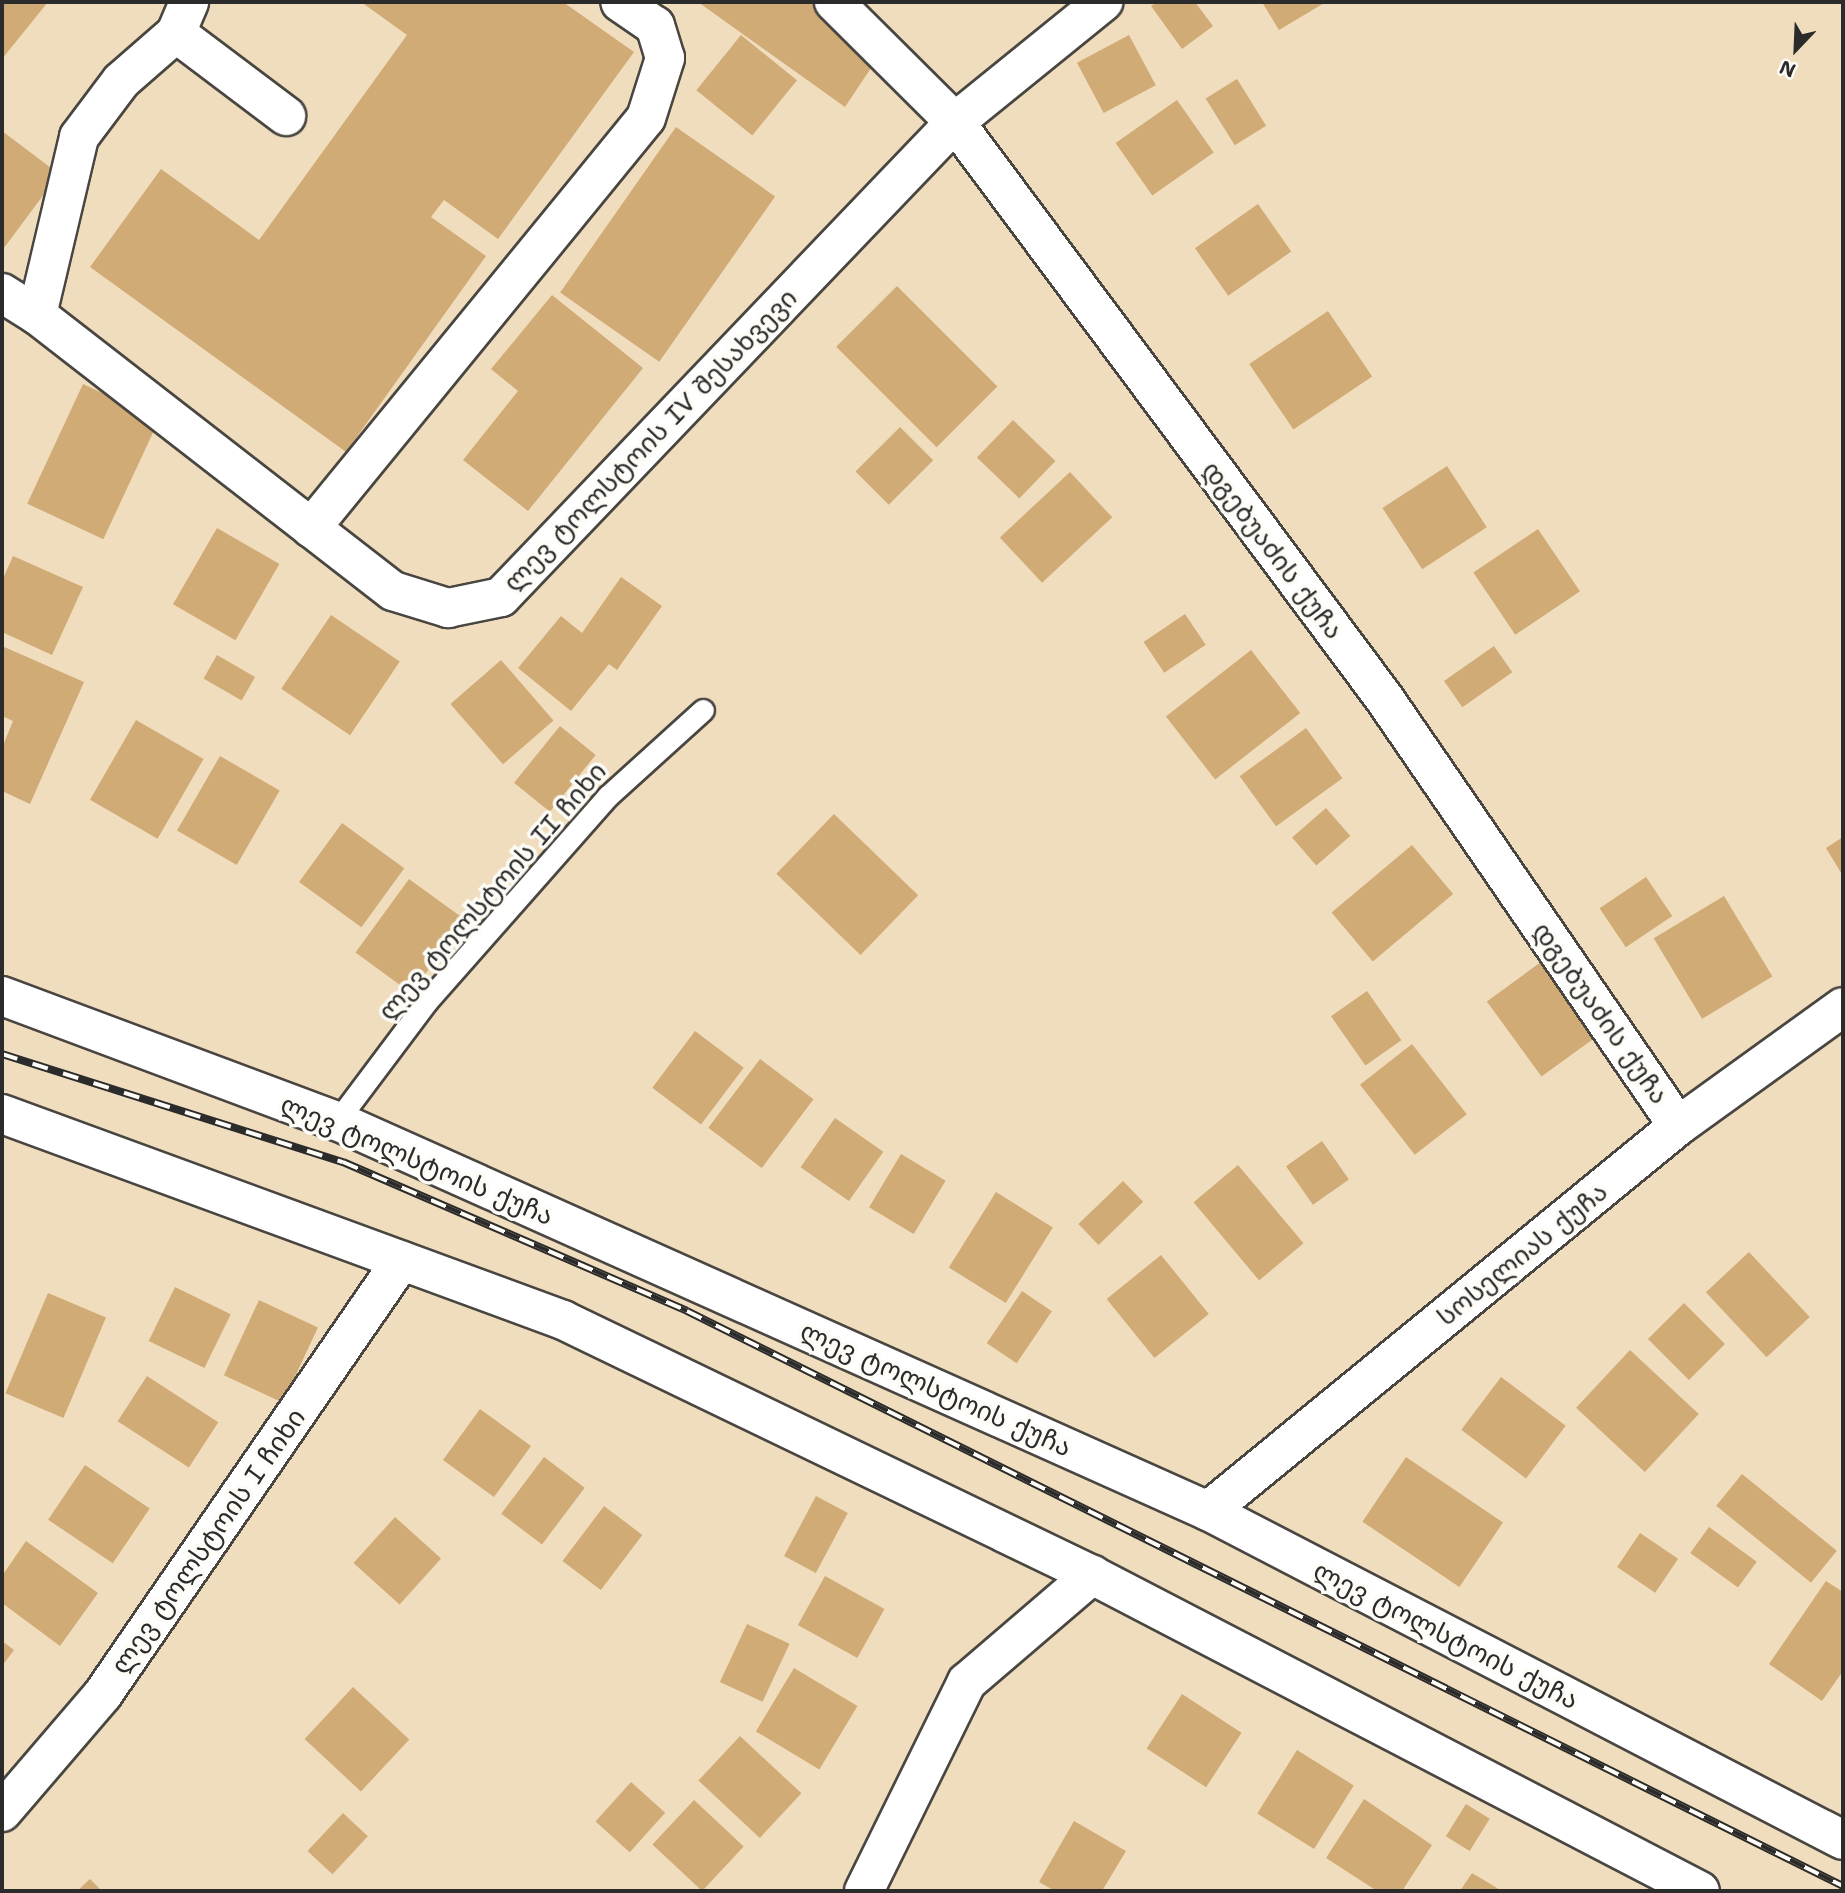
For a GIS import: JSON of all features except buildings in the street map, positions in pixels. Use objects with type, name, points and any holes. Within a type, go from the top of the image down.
[{"type":"street","points":[[311,528],[646,118],[665,58],[655,26],[620,2]]},
{"type":"street","name":"დგებუაძის ქუჩა","points":[[834,2],[955,122],[1384,698],[1678,1126]]},
{"type":"street","name":"ლევ ტოლსტოის IV შესახვევი","points":[[2,293],[37,315],[393,591],[448,608],[501,597],[955,122],[1103,2]]},
{"type":"street","points":[[37,315],[79,137],[121,81],[182,18],[286,116]]},
{"type":"street","name":"ლევ ტოლსტოის ქუჩა","points":[[2,996],[337,1121],[1208,1511],[1843,1840]]},
{"type":"street","name":"სოსელიას ქუჩა","points":[[1208,1511],[1678,1126],[1843,1007]]},
{"type":"street","points":[[2,1114],[562,1320],[1092,1575],[1700,1891]]},
{"type":"street","name":"ლევ ტოლსტოის I ჩიხი","points":[[2,1812],[103,1694],[401,1261]]},
{"type":"street","points":[[864,1891],[967,1682],[1092,1575]]},
{"type":"lane","name":"ლევ ტოლსტოის II ჩიხი","points":[[337,1121],[428,1000],[608,796],[703,710]]},
{"type":"railway","points":[[2,1054],[343,1162],[687,1311],[1843,1886]]}]
